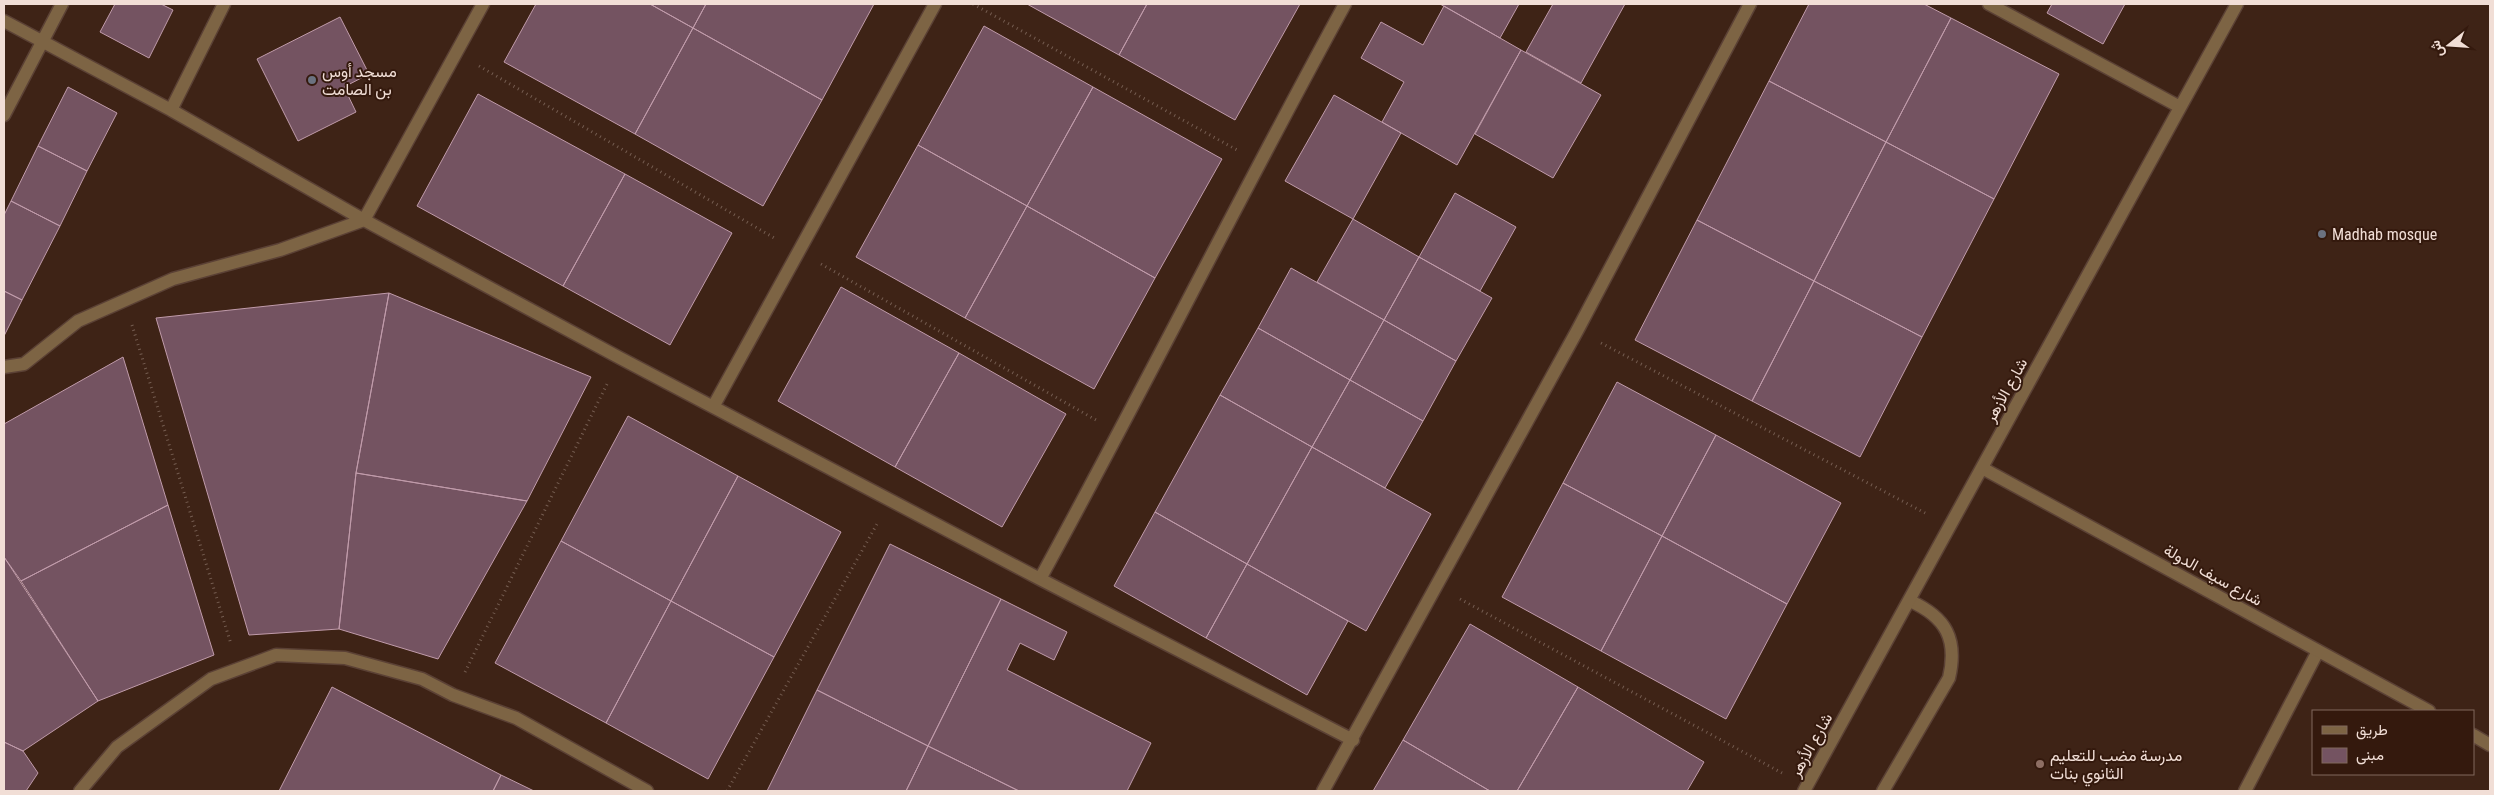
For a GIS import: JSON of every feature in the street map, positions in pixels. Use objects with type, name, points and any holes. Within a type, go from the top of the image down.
[{"type":"street","points":[[4,115],[62,4]]},
{"type":"street","points":[[171,110],[224,4]]},
{"type":"street","points":[[4,367],[24,364],[78,322],[174,279],[280,250],[364,220],[483,4]]},
{"type":"street","points":[[713,407],[935,4]]},
{"type":"street","points":[[1040,579],[1119,434],[1258,162],[1345,4]]},
{"type":"street","points":[[1323,791],[1577,331],[1750,4]]},
{"type":"street","points":[[1989,4],[2180,107]]},
{"type":"street","name":"شارع الأزهر","points":[[1805,789],[2237,4]]},
{"type":"street","points":[[4,21],[171,110],[364,220],[620,358],[890,501],[1352,740]]},
{"type":"street","name":"شارع سيف الدولة","points":[[1982,468],[2427,710]]},
{"type":"street","points":[[1883,791],[1949,678],[1953,659],[1951,640],[1942,622],[1928,609],[1910,601]]},
{"type":"street","points":[[2245,791],[2318,652]]},
{"type":"street","points":[[80,791],[116,747],[211,679],[276,655],[345,658],[422,680],[453,695],[516,718],[647,791]]},
{"type":"street","points":[[2474,736],[2490,745]]},
{"type":"path","points":[[973,4],[1258,162]]},
{"type":"path","points":[[457,54],[1119,434]]},
{"type":"path","points":[[125,302],[239,668]]},
{"type":"path","points":[[1577,331],[1950,526]]},
{"type":"path","points":[[453,695],[620,358]]},
{"type":"path","points":[[727,791],[890,501]]},
{"type":"path","points":[[1437,586],[1805,789]]},
{"type":"building","points":[[115,4],[161,4],[173,10],[149,58],[100,32]]},
{"type":"building","points":[[536,4],[650,4],[693,28],[635,134],[504,62]]},
{"type":"building","points":[[650,4],[706,4],[693,28]]},
{"type":"building","points":[[706,4],[874,4],[822,100],[693,28]]},
{"type":"building","points":[[1027,4],[1147,4],[1119,55]]},
{"type":"building","points":[[1147,4],[1300,4],[1235,120],[1119,55]]},
{"type":"building","points":[[1440,4],[1519,4],[1500,38]]},
{"type":"building","points":[[1553,4],[1625,4],[1581,83],[1526,52]]},
{"type":"building","points":[[1809,4],[1924,4],[1951,18],[1886,142],[1769,81]]},
{"type":"building","points":[[2052,4],[2125,4],[2103,44],[2047,13]]},
{"type":"building","points":[[1444,6],[1521,50],[1457,165],[1382,122],[1404,82],[1361,58],[1381,22],[1423,45]]},
{"type":"building","name":"مسجد أوس بن الصامت","points":[[340,17],[369,74],[344,87],[356,112],[298,141],[257,59]]},
{"type":"building","points":[[1951,18],[2059,74],[1994,199],[1886,142]]},
{"type":"building","points":[[984,26],[1093,87],[1027,206],[918,145]]},
{"type":"building","points":[[693,28],[822,100],[763,206],[635,134]]},
{"type":"building","points":[[1521,50],[1601,95],[1553,178],[1475,134]]},
{"type":"building","points":[[1769,81],[1886,142],[1814,281],[1697,220]]},
{"type":"building","points":[[68,87],[117,113],[87,171],[38,146]]},
{"type":"building","points":[[1093,87],[1222,159],[1155,278],[1027,206]]},
{"type":"building","points":[[478,94],[625,174],[563,286],[417,206]]},
{"type":"building","points":[[1334,95],[1401,133],[1353,219],[1285,181]]},
{"type":"building","points":[[1886,142],[1994,199],[1922,337],[1814,281]]},
{"type":"building","points":[[918,145],[1027,206],[965,318],[856,257]]},
{"type":"building","points":[[38,146],[87,171],[60,226],[11,201]]},
{"type":"building","points":[[625,174],[732,233],[670,345],[563,286]]},
{"type":"building","points":[[1455,193],[1516,227],[1480,291],[1419,257]]},
{"type":"building","points":[[11,201],[60,226],[22,300],[4,291],[4,215]]},
{"type":"building","points":[[1027,206],[1155,278],[1094,389],[965,318]]},
{"type":"building","points":[[1353,219],[1419,257],[1384,320],[1317,282]]},
{"type":"building","points":[[1697,220],[1814,281],[1752,401],[1635,340]]},
{"type":"building","points":[[1419,257],[1492,298],[1456,361],[1384,320]]},
{"type":"building","points":[[1291,268],[1384,320],[1350,380],[1258,328]]},
{"type":"building","points":[[1814,281],[1922,337],[1860,457],[1752,401]]},
{"type":"building","points":[[841,287],[959,353],[895,467],[778,401]]},
{"type":"building","points":[[4,291],[22,300],[4,336]]},
{"type":"building","points":[[389,293],[356,473],[339,629],[249,635],[156,318]]},
{"type":"building","points":[[389,293],[591,377],[527,501],[356,473]]},
{"type":"building","points":[[1384,320],[1456,361],[1423,421],[1350,380]]},
{"type":"building","points":[[1258,328],[1350,380],[1312,447],[1220,395]]},
{"type":"building","points":[[959,353],[1066,414],[1002,527],[895,467]]},
{"type":"building","points":[[123,357],[168,505],[21,581],[4,557],[4,424]]},
{"type":"building","points":[[1350,380],[1423,421],[1385,488],[1312,447]]},
{"type":"building","points":[[1617,382],[1716,435],[1662,536],[1563,483]]},
{"type":"building","points":[[1220,395],[1312,447],[1247,564],[1155,512]]},
{"type":"building","points":[[628,416],[738,476],[671,601],[561,541]]},
{"type":"building","points":[[1716,435],[1841,503],[1787,604],[1662,536]]},
{"type":"building","points":[[1312,447],[1431,514],[1366,631],[1247,564]]},
{"type":"building","points":[[356,473],[527,501],[438,659],[339,629]]},
{"type":"building","points":[[738,476],[841,532],[774,657],[671,601]]},
{"type":"building","points":[[1563,483],[1662,536],[1601,651],[1502,597]]},
{"type":"building","points":[[168,505],[214,655],[98,701],[21,581]]},
{"type":"building","points":[[1155,512],[1247,564],[1206,638],[1114,586]]},
{"type":"building","points":[[1662,536],[1787,604],[1726,719],[1601,651]]},
{"type":"building","points":[[561,541],[671,601],[606,723],[495,663]]},
{"type":"building","points":[[890,544],[1001,599],[928,746],[817,690]]},
{"type":"building","points":[[4,557],[98,701],[23,751],[4,742]]},
{"type":"building","points":[[1247,564],[1348,621],[1307,695],[1206,638]]},
{"type":"building","points":[[1001,599],[1067,632],[1054,660],[1020,643],[1007,670],[1151,743],[1127,791],[1019,791],[928,746]]},
{"type":"building","points":[[671,601],[774,657],[708,779],[606,723]]},
{"type":"building","points":[[1470,624],[1578,687],[1517,791],[1490,791],[1403,740]]},
{"type":"building","points":[[332,687],[501,775],[493,791],[279,791]]},
{"type":"building","points":[[1578,687],[1704,762],[1687,791],[1517,791]]},
{"type":"building","points":[[817,690],[928,746],[906,791],[767,791]]},
{"type":"building","points":[[1403,740],[1490,791],[1373,791]]},
{"type":"building","points":[[4,742],[23,751],[38,773],[26,791],[4,791]]},
{"type":"building","points":[[928,746],[1019,791],[906,791]]},
{"type":"building","points":[[501,775],[534,791],[493,791]]},
{"type":"place","name":"مسجد أوس بن الصامت","points":[[312,80]]},
{"type":"place","name":"Madhab mosque","points":[[2322,234]]},
{"type":"place","name":"مدرسة مضب للتعليم الثانوي بنات","points":[[2040,764]]}]
